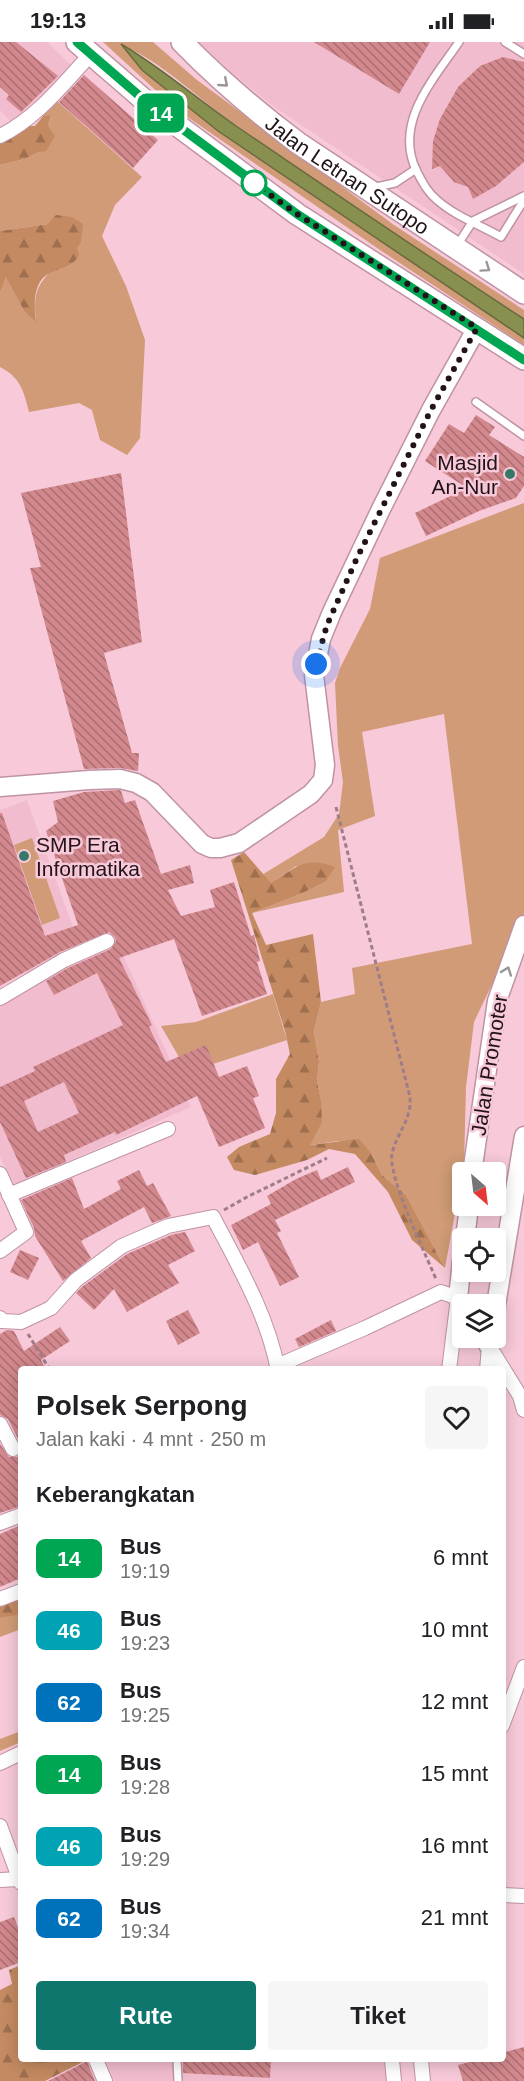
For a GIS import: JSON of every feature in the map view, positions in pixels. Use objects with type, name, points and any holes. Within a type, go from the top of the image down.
[{"type":"main road","name":"Jalan Letnan Sutopo","points":[[182,42],[271,123],[524,293]]},
{"type":"main road","points":[[83,48],[150,105],[297,214],[524,360]]},
{"type":"street","points":[[0,136],[20,126],[35,113],[83,48]]},
{"type":"street","points":[[0,787],[120,779],[136,783],[152,792],[202,844],[211,848],[239,843],[318,788],[326,771],[315,686],[321,639],[387,497],[431,410],[477,328]]},
{"type":"street","name":"Jalan Promoter","points":[[474,1162],[497,1001],[524,925]]},
{"type":"street","points":[[0,998],[64,960],[107,941]]},
{"type":"street","points":[[9,1195],[168,1129]]},
{"type":"street","points":[[498,1294],[524,1136]]},
{"type":"street","points":[[0,1174],[26,1232],[0,1251]]},
{"type":"street","points":[[0,1321],[21,1322],[51,1308],[76,1280],[122,1246],[168,1226],[213,1217],[253,1292],[276,1353],[277,1366]]},
{"type":"street","points":[[281,1366],[365,1328],[452,1299]]},
{"type":"street","points":[[449,1366],[452,1327]]},
{"type":"street","points":[[487,1366],[488,1348]]},
{"type":"street","points":[[492,1348],[503,1366]]},
{"type":"street","points":[[506,1372],[520,1396],[524,1410]]},
{"type":"street","points":[[0,1424],[13,1449]]},
{"type":"street","points":[[0,1523],[18,1516]]},
{"type":"street","points":[[0,1599],[18,1592]]},
{"type":"street","points":[[506,1715],[524,1667]]},
{"type":"street","points":[[0,1763],[18,1754]]},
{"type":"street","points":[[0,1826],[18,1876]]},
{"type":"street","points":[[0,1880],[18,1881]]},
{"type":"street","points":[[506,1895],[524,1896]]},
{"type":"street","points":[[97,2062],[105,2081]]},
{"type":"street","points":[[392,2062],[394,2081]]},
{"type":"street","points":[[421,2062],[423,2081]]},
{"type":"lane","points":[[459,42],[414,113],[409,147],[416,169],[436,200],[501,237],[524,198]]},
{"type":"lane","points":[[505,42],[524,54]]},
{"type":"lane","points":[[366,189],[395,183],[416,169]]},
{"type":"lane","points":[[455,248],[473,221],[524,198]]},
{"type":"lane","points":[[476,402],[524,436]]},
{"type":"lane","points":[[177,2062],[178,2081]]},
{"type":"path","points":[[336,807],[410,1097],[410,1114],[391,1155],[398,1189],[452,1294]]},
{"type":"path","points":[[213,1217],[247,1197],[327,1158]]},
{"type":"path","points":[[21,1322],[48,1366]]},
{"type":"shaded area","points":[[0,42],[47,42],[73,67],[11,122],[0,110]]},
{"type":"shaded area","points":[[103,42],[153,42],[197,80],[394,225],[524,310],[524,319],[303,172],[230,121],[150,60],[123,46],[142,70],[218,131],[524,338],[524,345],[380,250],[176,109]]},
{"type":"shaded area","points":[[199,42],[524,42],[524,274],[273,106],[232,73]]},
{"type":"shaded area","points":[[121,44],[151,63],[236,126],[524,319],[524,338],[218,131],[142,70]]},
{"type":"shaded area","points":[[57,101],[142,177],[115,205],[102,236],[126,286],[145,340],[140,438],[127,455],[100,440],[92,410],[79,403],[29,412],[17,380],[0,367],[0,293],[6,276],[24,311],[36,321],[36,295],[40,284],[49,273],[48,224],[0,231],[0,165],[25,159],[39,152],[51,117],[44,115]]},
{"type":"shaded area","points":[[524,503],[524,917],[474,1022],[466,1087],[464,1162],[452,1162],[452,1216],[454,1216],[445,1268],[406,1195],[382,1175],[371,1153],[338,1141],[310,1145],[321,1100],[317,1081],[319,1062],[314,1031],[321,1002],[355,994],[352,968],[472,944],[444,714],[362,732],[375,816],[338,830],[344,892],[252,913],[325,882],[296,866],[271,883],[247,884],[324,837],[339,814],[343,782],[338,746],[335,683],[340,668],[370,609],[380,558]]},
{"type":"shaded area","name":"SMP Era Informatika","points":[[27,800],[83,955],[27,975],[0,902],[0,810]]},
{"type":"shaded area","points":[[32,838],[60,918],[42,925],[14,845]]},
{"type":"shaded area","points":[[115,937],[191,1107],[14,1185],[0,1157],[0,1003]]},
{"type":"shaded area","points":[[273,994],[287,1040],[213,1064],[179,1057],[161,1026],[196,1022]]},
{"type":"shaded area","points":[[18,1614],[18,1630],[0,1637],[0,1618]]},
{"type":"shaded area","points":[[18,1732],[18,1743],[0,1751],[0,1739]]},
{"type":"shaded area","points":[[107,2062],[384,2062],[387,2081],[114,2081]]},
{"type":"green space","points":[[44,115],[51,116],[48,126],[55,136],[46,151],[0,165],[0,141],[28,126],[35,126]]},
{"type":"green space","points":[[56,215],[72,217],[83,224],[81,242],[77,248],[79,256],[70,265],[52,272],[41,281],[35,301],[36,322],[24,311],[6,277],[0,293],[0,231],[48,224]]},
{"type":"green space","points":[[244,852],[271,883],[308,863],[335,867],[325,882],[252,913],[266,945],[313,934],[321,1002],[314,1031],[319,1062],[317,1081],[322,1122],[310,1145],[359,1139],[371,1153],[382,1175],[406,1195],[445,1268],[412,1240],[388,1192],[355,1154],[329,1149],[307,1160],[255,1175],[234,1170],[227,1157],[239,1147],[270,1134],[276,1113],[276,1079],[290,1054],[285,1031],[231,860]]},
{"type":"green space","points":[[18,1597],[18,1615],[0,1618],[0,1605]]},
{"type":"green space","points":[[18,1966],[18,2062],[83,2062],[45,2081],[0,2081],[0,1990],[12,1984],[9,1970]]},
{"type":"building","points":[[0,42],[16,42],[58,76],[21,112],[6,99],[9,95],[0,87]]},
{"type":"building","points":[[314,42],[430,42],[399,94]]},
{"type":"building","points":[[503,57],[524,62],[524,162],[496,186],[473,199],[468,187],[454,182],[440,166],[432,169],[433,141],[440,119],[458,87],[480,66]]},
{"type":"building","points":[[84,75],[158,140],[133,168],[59,102]]},
{"type":"building","points":[[476,415],[495,427],[489,435],[524,457],[524,486],[516,498],[479,511],[426,536],[415,513],[467,488],[425,461],[449,424],[464,433]]},
{"type":"building","points":[[121,473],[142,642],[104,653],[132,753],[139,753],[138,771],[120,768],[84,769],[30,568],[41,567],[21,493]]},
{"type":"building","points":[[119,790],[125,803],[135,800],[161,874],[190,865],[194,883],[168,890],[181,916],[215,907],[210,890],[234,882],[251,936],[254,935],[260,961],[257,962],[267,994],[202,1016],[174,939],[119,958],[152,1025],[149,1027],[166,1062],[206,1045],[219,1077],[247,1066],[259,1096],[253,1098],[265,1128],[219,1147],[197,1096],[116,1135],[115,1132],[64,1155],[66,1162],[26,1178],[0,1122],[0,1087],[35,1071],[33,1067],[123,1025],[97,973],[54,995],[46,981],[68,968],[111,949],[116,941],[109,932],[60,952],[0,986],[0,813],[2,813],[45,936],[78,925],[46,831],[58,822],[53,801],[84,792]],"holes":[[[64,1082],[79,1113],[38,1132],[24,1101]]]},
{"type":"building","points":[[348,1167],[355,1182],[275,1220],[281,1231],[277,1233],[299,1277],[280,1286],[258,1242],[243,1250],[231,1225],[271,1204],[267,1196],[296,1179],[317,1170],[321,1180]]},
{"type":"building","points":[[139,1170],[147,1186],[153,1183],[171,1216],[152,1223],[144,1207],[81,1241],[91,1258],[63,1281],[35,1236],[34,1228],[21,1200],[72,1178],[84,1209],[121,1189],[117,1181]]},
{"type":"building","points":[[185,1232],[195,1251],[168,1265],[179,1283],[127,1312],[114,1289],[94,1310],[76,1293],[127,1254],[171,1235]]},
{"type":"building","points":[[20,1250],[39,1258],[28,1280],[10,1272]]},
{"type":"building","points":[[188,1310],[200,1333],[178,1345],[166,1321]]},
{"type":"building","points":[[331,1320],[336,1331],[299,1347],[295,1339]]},
{"type":"building","points":[[60,1327],[70,1341],[41,1360],[44,1366],[18,1366],[18,1439],[8,1419],[0,1415],[0,1334],[7,1330],[14,1331],[24,1351]]},
{"type":"building","points":[[0,1444],[9,1457],[18,1456],[18,1507],[0,1513]]},
{"type":"building","points":[[18,1526],[18,1579],[0,1587],[0,1534]]},
{"type":"building","points":[[14,1917],[18,1927],[18,1963],[0,1970],[0,1922]]},
{"type":"building","points":[[524,2047],[524,2081],[463,2081],[458,2065],[469,2062],[506,2062],[506,2052]]},
{"type":"building","points":[[87,2062],[95,2081],[48,2081]]},
{"type":"building","points":[[183,2062],[271,2062],[270,2078],[183,2073]]},
{"type":"bus line","name":"14","points":[[77,42],[150,105],[297,214],[524,360]]},
{"type":"place","name":"Masjid An-Nur","points":[[510,474]]},
{"type":"place","name":"SMP Era Informatika","points":[[24,856]]},
{"type":"route","points":[[254,183],[297,214],[477,328],[431,410],[357,558],[321,639],[316,664]]}]
